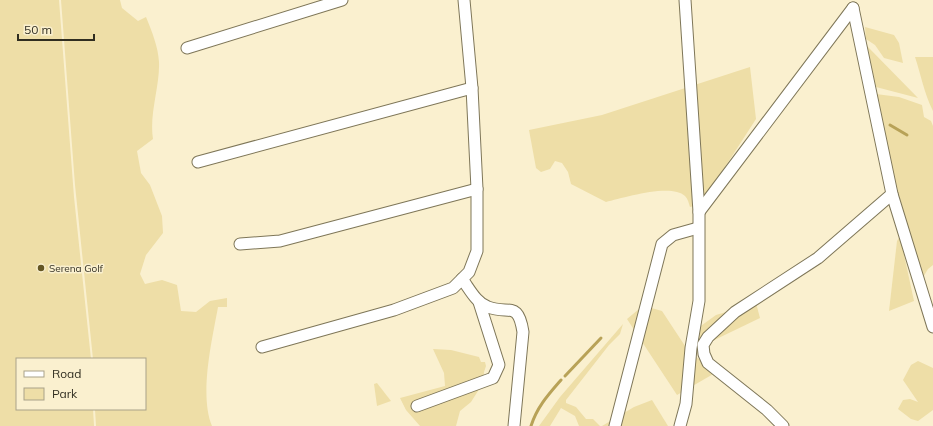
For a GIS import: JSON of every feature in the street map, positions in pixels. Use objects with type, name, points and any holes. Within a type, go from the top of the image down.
[{"type":"street","points":[[187,48],[342,0]]},
{"type":"street","points":[[262,347],[394,310],[453,288],[469,272],[477,251],[477,189],[472,88],[464,0]]},
{"type":"street","points":[[680,426],[686,404],[699,301],[699,212],[685,0]]},
{"type":"street","points":[[699,212],[852,8],[892,194],[933,327]]},
{"type":"street","points":[[198,162],[472,88]]},
{"type":"street","points":[[240,244],[280,241],[477,189]]},
{"type":"street","points":[[783,426],[708,363],[703,346],[708,337],[735,312],[818,258],[892,194]]},
{"type":"street","points":[[615,426],[662,244],[673,235],[698,228]]},
{"type":"street","points":[[462,279],[480,302],[487,307],[512,310],[518,314],[521,321],[523,332],[514,426]]},
{"type":"street","points":[[417,406],[493,378],[497,372],[499,365],[497,355],[486,329],[480,302]]},
{"type":"green space","name":"Serena Golf","points":[[0,0],[59,0],[74,197],[91,358],[16,358],[16,410],[93,410],[94,426],[0,426]]},
{"type":"green space","points":[[61,0],[120,0],[122,8],[138,21],[146,17],[157,50],[159,62],[158,81],[152,120],[153,139],[137,151],[141,173],[150,185],[162,216],[163,233],[146,255],[140,274],[145,284],[162,280],[177,285],[181,311],[196,312],[210,301],[227,298],[227,307],[218,307],[208,367],[207,399],[208,413],[212,426],[96,426],[95,410],[146,410],[146,358],[93,358],[75,185]]},
{"type":"green space","points":[[865,27],[894,35],[899,43],[903,63],[884,58],[875,45],[866,39]]},
{"type":"green space","points":[[867,46],[918,98],[876,87]]},
{"type":"green space","points":[[915,57],[933,57],[933,111],[925,91]]},
{"type":"green space","points":[[750,67],[756,119],[701,204],[690,207],[685,196],[678,192],[669,191],[658,191],[635,195],[606,202],[571,184],[568,172],[562,163],[555,161],[550,169],[541,172],[536,168],[529,130],[602,115]]},
{"type":"green space","points":[[876,94],[899,97],[922,105],[924,117],[931,121],[933,126],[933,265],[928,269],[922,279],[896,184]]},
{"type":"green space","points":[[900,236],[914,301],[889,311],[897,241]]},
{"type":"green space","points":[[756,303],[760,318],[704,345],[690,341],[687,336],[716,315]]},
{"type":"green space","points":[[648,307],[662,311],[687,349],[715,373],[677,395],[627,319],[639,309]]},
{"type":"green space","points":[[623,324],[620,334],[609,345],[566,400],[566,403],[576,407],[586,419],[593,419],[600,426],[579,426],[575,416],[561,408],[550,426],[539,426],[560,397]]},
{"type":"green space","points":[[433,349],[451,350],[479,357],[481,362],[485,362],[486,366],[483,383],[471,402],[460,411],[456,426],[420,426],[406,410],[400,398],[445,386],[444,373]]},
{"type":"green space","points":[[918,361],[933,368],[933,410],[918,421],[911,419],[898,409],[903,400],[910,399],[918,402],[903,380],[911,365]]},
{"type":"green space","points":[[377,383],[391,401],[377,406],[374,384]]},
{"type":"green space","points":[[652,400],[668,426],[602,426],[634,407]]},
{"type":"waterway","points":[[890,125],[907,135]]},
{"type":"waterway","points":[[565,376],[601,338]]},
{"type":"waterway","points":[[531,426],[533,419],[547,396],[561,380]]},
{"type":"place","name":"Serena Golf","points":[[41,268]]}]
